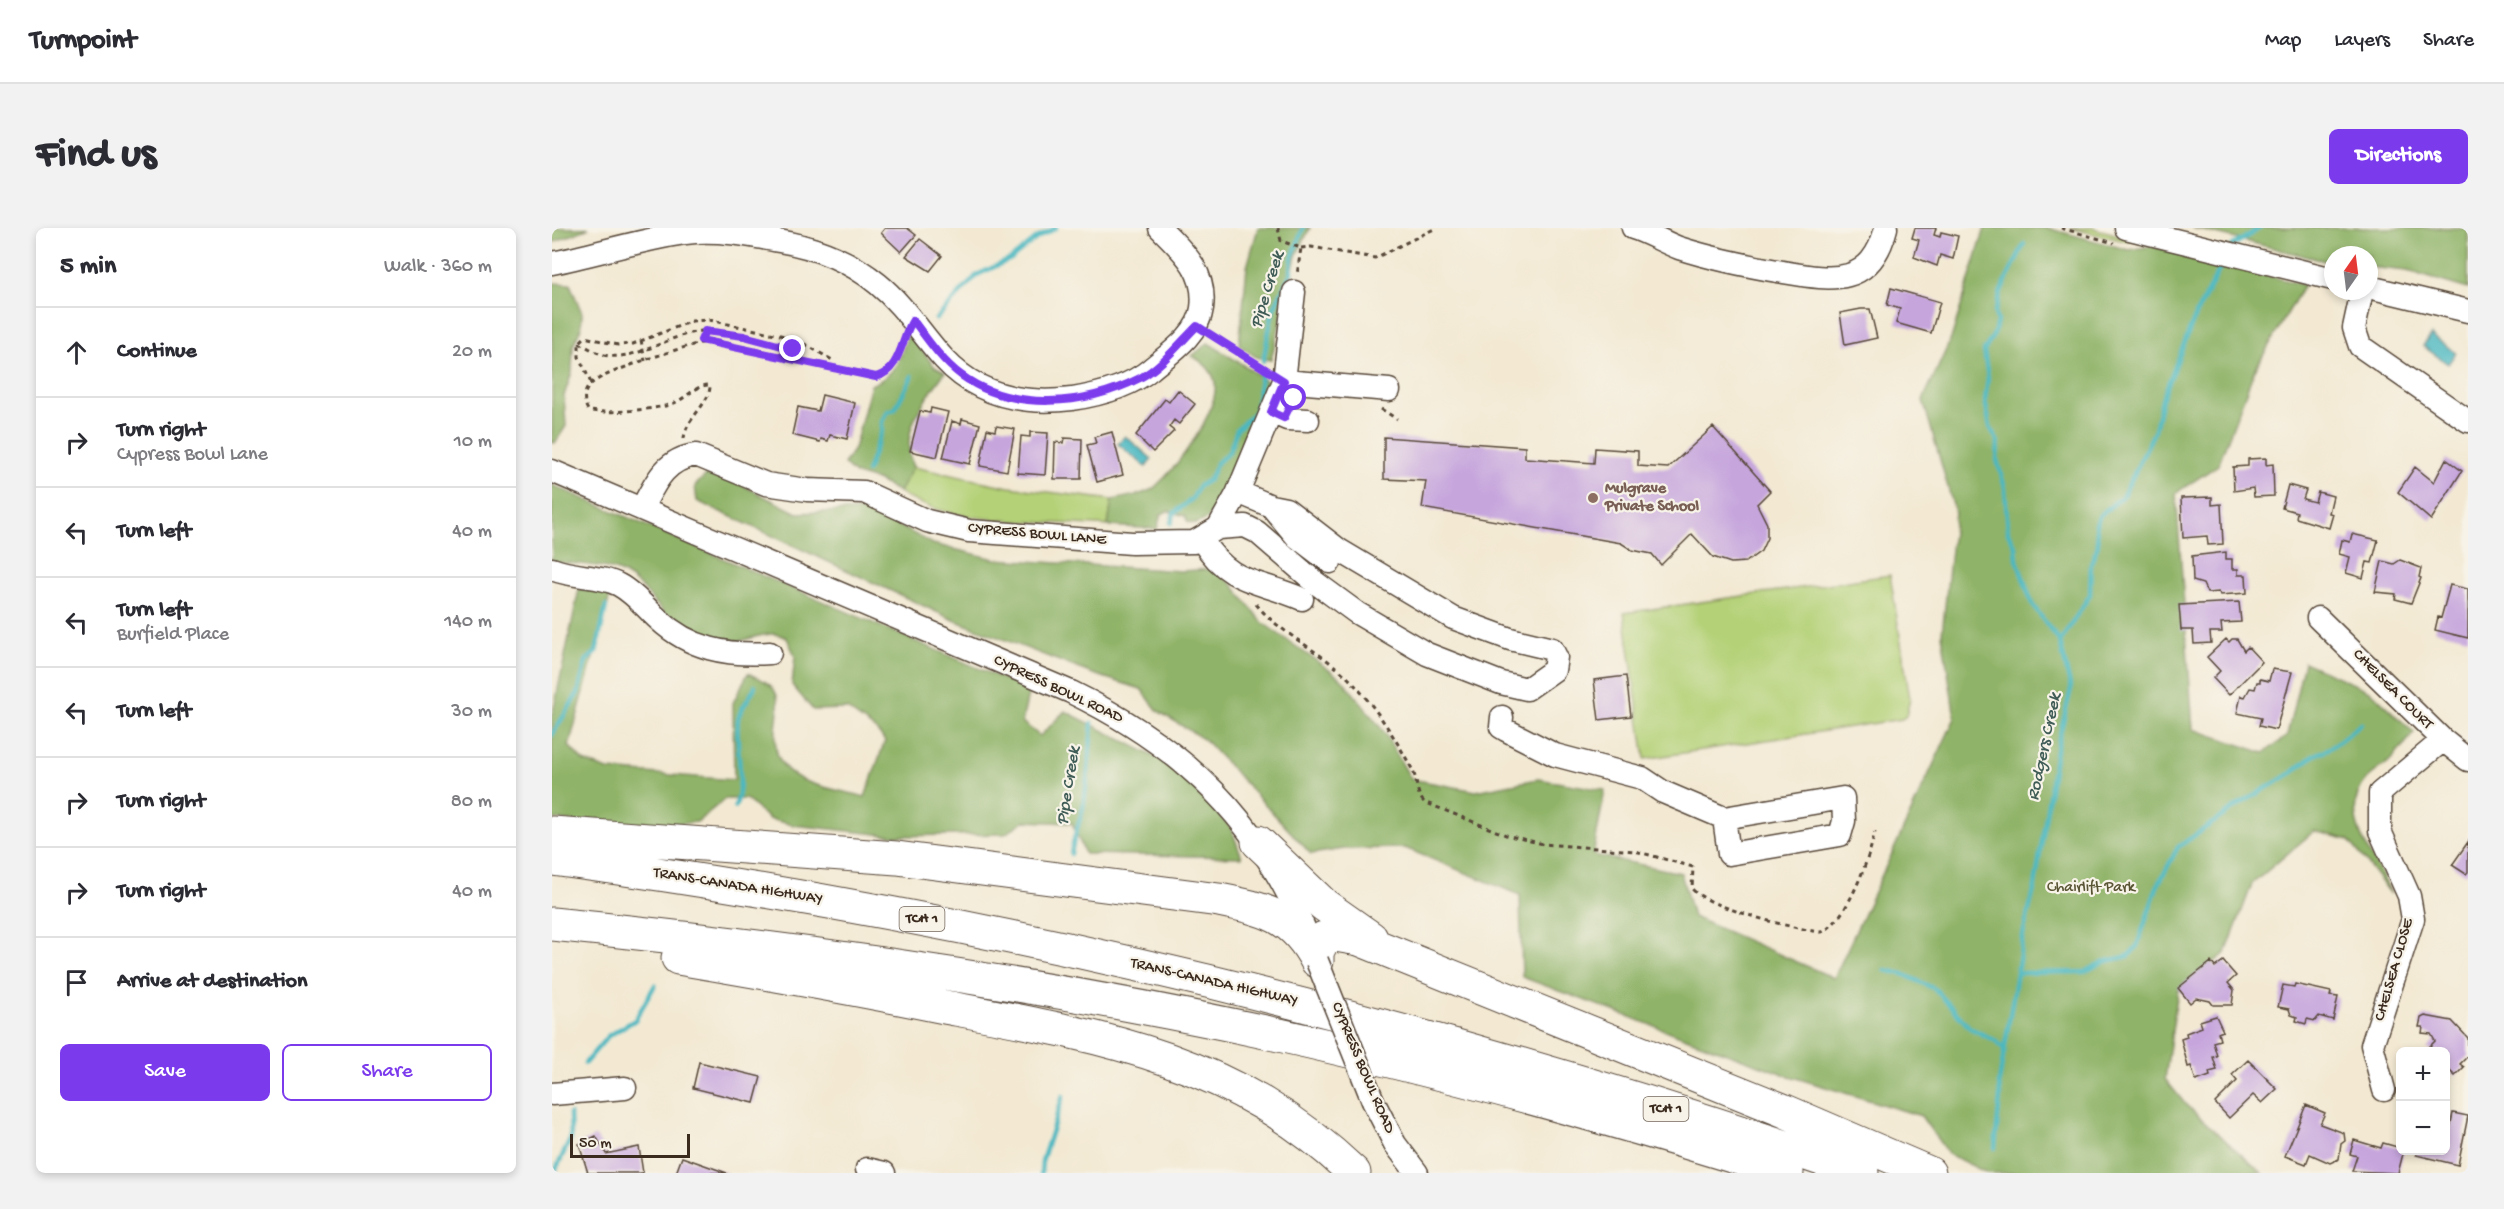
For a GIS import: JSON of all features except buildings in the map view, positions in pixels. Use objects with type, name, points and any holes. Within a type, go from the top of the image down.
[{"type":"highway","points":[[552,833],[897,858],[1219,900],[1258,908],[1283,919],[1304,938],[1317,961]]},
{"type":"highway","points":[[1219,900],[1247,896],[1261,887],[1267,870],[1258,842]]},
{"type":"highway","points":[[1258,842],[1324,906],[1406,959]]},
{"type":"highway","name":"TRANS-CANADA HIGHWAY","points":[[552,859],[735,885],[922,919],[1104,957],[1288,1000],[1568,1079],[1862,1173]]},
{"type":"highway","name":"TCH 1","points":[[552,924],[817,954],[1004,982],[1188,1016],[1472,1081],[1787,1173]]},
{"type":"highway","points":[[1317,961],[1320,943],[1324,939],[1335,935],[1359,939],[1774,1107],[1929,1173]]},
{"type":"highway","points":[[552,936],[802,979],[1040,1025],[1140,1049],[1226,1082],[1280,1113],[1353,1173]]},
{"type":"street","points":[[552,263],[686,233],[729,233],[780,241],[825,253],[862,272],[887,292],[913,320],[943,359],[961,375],[993,394],[1018,400],[1090,396],[1141,378],[1197,326],[1203,300],[1197,272],[1186,254],[1160,228]]},
{"type":"street","points":[[1633,228],[1703,255],[1823,279],[1844,277],[1862,268],[1875,254],[1886,228]]},
{"type":"street","points":[[2122,236],[2150,234],[2324,277]]},
{"type":"street","points":[[2378,291],[2468,311]]},
{"type":"street","points":[[1294,292],[1284,381],[1238,492],[1210,533],[1223,568],[1302,599]]},
{"type":"street","points":[[2368,300],[2367,333],[2397,374],[2468,421]]},
{"type":"street","points":[[1284,381],[1382,398]]},
{"type":"street","points":[[1271,412],[1287,419],[1308,420]]},
{"type":"street","name":"CYPRESS BOWL LANE","points":[[685,456],[696,455],[710,459],[777,486],[807,490],[864,492],[927,521],[969,531],[1183,544],[1210,533],[1245,526],[1284,540],[1327,567],[1270,506]]},
{"type":"street","points":[[642,508],[658,477],[675,461],[685,456]]},
{"type":"street","name":"CYPRESS BOWL ROAD","points":[[552,471],[1101,706],[1131,723],[1181,759],[1226,801],[1258,842],[1292,902],[1373,1101],[1395,1143],[1417,1173]]},
{"type":"street","points":[[1238,492],[1270,506],[1286,509],[1339,550],[1453,618],[1509,639],[1552,649],[1556,657],[1554,670],[1527,689],[1491,679],[1427,654],[1357,613],[1316,583],[1257,532]]},
{"type":"street","points":[[552,569],[567,575],[617,584],[671,631],[698,645],[737,655],[770,653]]},
{"type":"street","name":"CHELSEA COURT","points":[[2318,618],[2443,740],[2468,760]]},
{"type":"street","points":[[1502,717],[1501,727],[1555,755],[1642,778],[1663,792],[1724,818],[1843,798],[1840,835],[1729,854],[1724,818]]},
{"type":"street","name":"CHELSEA CLOSE","points":[[2384,1090],[2372,1045],[2413,919],[2409,896],[2380,831],[2380,793],[2443,740]]},
{"type":"street","points":[[552,1094],[625,1088]]},
{"type":"path","points":[[1278,228],[1281,240],[1287,244],[1375,258],[1436,228]]},
{"type":"path","points":[[2061,228],[2122,236]]},
{"type":"path","points":[[1294,292],[1299,247]]},
{"type":"path","points":[[591,383],[579,357],[579,343],[585,337],[618,345],[640,340],[692,321],[709,320],[729,326],[740,325],[794,338],[834,361]]},
{"type":"path","points":[[685,456],[686,429],[708,394],[710,385],[701,386],[672,405],[591,412],[586,406],[586,392],[591,383],[604,375],[710,340],[876,377],[890,370],[894,364],[906,331],[913,320]]},
{"type":"path","points":[[1197,326],[1284,381]]},
{"type":"path","points":[[758,340],[761,330]]},
{"type":"path","points":[[702,342],[703,331]]},
{"type":"path","points":[[579,343],[608,356],[642,351],[672,339],[703,331],[758,340],[793,349]]},
{"type":"path","points":[[640,340],[645,361]]},
{"type":"path","points":[[1382,398],[1397,418]]},
{"type":"path","points":[[1254,582],[1252,598],[1259,608],[1339,670],[1384,722],[1416,777],[1419,797],[1434,808],[1506,835],[1543,844],[1635,850],[1693,867],[1692,889],[1703,899],[1743,912],[1822,932],[1828,929],[1855,890],[1875,831]]},
{"type":"green space","points":[[552,228],[589,228],[552,243]]},
{"type":"green space","points":[[1258,228],[1310,228],[1296,256],[1271,360],[1256,357],[1239,345],[1247,267]]},
{"type":"green space","name":"Chairlift Park","points":[[1985,228],[2047,228],[2129,250],[2151,246],[2304,285],[2254,371],[2218,465],[2176,493],[2193,729],[2264,753],[2287,736],[2304,662],[2372,692],[2414,733],[2393,758],[2367,779],[2358,793],[2355,807],[2362,837],[2391,894],[2349,840],[2314,831],[2252,884],[2226,953],[2178,990],[2165,1079],[2186,1105],[2262,1173],[1987,1173],[1948,1154],[1921,1116],[1786,1075],[1522,977],[1520,895],[1405,848],[1344,849],[1311,854],[1205,740],[1158,711],[1141,689],[1090,673],[954,620],[697,501],[695,486],[706,475],[740,484],[797,513],[869,510],[933,544],[995,559],[1181,571],[1211,569],[1231,583],[1263,623],[1342,679],[1384,732],[1411,779],[1476,791],[1538,779],[1605,790],[1593,855],[1681,873],[1693,917],[1834,978],[1955,718],[1942,634],[1955,512],[1923,400],[1951,339]]},
{"type":"green space","points":[[2070,228],[2092,228],[2131,238],[2128,242]]},
{"type":"green space","points":[[2192,228],[2468,228],[2468,289],[2407,271],[2378,268],[2378,246],[2324,246],[2324,261]]},
{"type":"green space","points":[[552,283],[570,284],[582,313],[581,328],[573,346],[572,372],[564,396],[566,426],[555,443],[552,442]]},
{"type":"green space","points":[[908,333],[935,367],[945,372],[922,405],[911,428],[909,453],[913,467],[899,492],[877,480],[855,474],[844,464],[854,449],[871,385],[892,371],[903,350]]},
{"type":"green space","points":[[1208,343],[1268,383],[1252,434],[1226,493],[1208,518],[1195,524],[1188,522],[1185,516],[1168,511],[1161,514],[1157,529],[1108,526],[1112,500],[1141,494],[1156,486],[1185,453],[1203,424],[1210,409],[1215,383],[1207,367],[1192,356]]},
{"type":"green space","points":[[913,467],[1009,487],[1112,500],[1108,526],[999,520],[943,511],[919,503],[899,492]]},
{"type":"green space","points":[[552,485],[1029,690],[1022,722],[1040,736],[1065,711],[1175,767],[1231,828],[1242,857],[1085,854],[1072,823],[1024,821],[1005,834],[896,836],[793,825],[769,819],[746,799],[725,799],[697,822],[630,829],[552,819],[552,717],[579,589],[611,592],[569,746],[583,761],[608,770],[734,780],[733,703],[748,673],[770,685],[777,696],[778,756],[785,768],[799,778],[823,787],[865,797],[885,741],[876,730],[847,709],[813,710],[792,685],[795,656],[787,638],[770,634],[736,642],[717,640],[676,621],[664,612],[636,582],[616,570],[552,561]]},
{"type":"green space","points":[[1890,575],[1910,699],[1906,716],[1902,719],[1645,759],[1624,613]]},
{"type":"water","points":[[2431,335],[2456,353],[2448,364],[2423,346]]},
{"type":"water","points":[[1125,436],[1152,459],[1146,467],[1118,444]]},
{"type":"waterway","name":"Pipe Creek","points":[[936,319],[977,275],[1011,259],[1037,238],[1056,228]]},
{"type":"waterway","name":"Pipe Creek","points":[[1263,361],[1273,310],[1291,272],[1292,258],[1303,228]]},
{"type":"waterway","name":"Rodgers Creek","points":[[2232,246],[2260,228]]},
{"type":"waterway","points":[[2024,244],[2001,291],[1995,312],[1997,321],[1994,334],[1984,351],[1988,378],[1985,400],[1990,427],[1998,442],[1997,460],[2005,488],[2008,533],[2016,547],[2017,560],[2032,604],[2060,642]]},
{"type":"waterway","name":"Rodgers Creek","points":[[1995,1148],[2000,1097],[1999,1082],[2024,930],[2035,886],[2056,750],[2071,689],[2060,642],[2090,595],[2091,563],[2098,545],[2096,524],[2100,515],[2122,497],[2133,476],[2155,430],[2162,399],[2196,314],[2225,259]]},
{"type":"waterway","name":"Pipe Creek","points":[[1171,523],[1174,513],[1192,499],[1199,486],[1209,480],[1217,463],[1229,452],[1237,429],[1256,411],[1261,373]]},
{"type":"waterway","name":"Pipe Creek","points":[[867,472],[882,430],[882,421],[888,411],[895,409],[912,376]]},
{"type":"waterway","points":[[552,735],[578,693],[586,661],[596,652],[606,606]]},
{"type":"waterway","name":"Pipe Creek","points":[[735,807],[740,786],[738,719],[755,686]]},
{"type":"waterway","name":"Pipe Creek","points":[[1071,854],[1085,797],[1092,723]]},
{"type":"waterway","points":[[2017,973],[2084,972],[2103,962],[2129,956],[2137,946],[2157,887],[2178,847],[2240,804],[2293,772],[2313,756],[2330,748],[2361,724]]},
{"type":"waterway","points":[[1885,970],[1903,974],[1935,989],[1970,1028],[1996,1041],[2005,1051]]},
{"type":"waterway","name":"Pipe Creek","points":[[585,1063],[608,1036],[635,1020],[655,985]]},
{"type":"waterway","name":"Pipe Creek","points":[[1041,1173],[1042,1161],[1063,1096]]},
{"type":"waterway","name":"Pipe Creek","points":[[554,1173],[571,1138],[570,1114]]},
{"type":"place","name":"Mulgrave Private School","points":[[1593,498]]},
{"type":"route","points":[[793,349],[744,336],[705,331],[703,331],[701,340],[702,342],[710,340],[876,377],[890,370],[894,364],[906,331],[913,320],[943,359],[961,375],[993,394],[1018,400],[1061,400],[1090,396],[1141,378],[1197,326],[1284,381],[1271,412],[1284,418],[1294,398]]}]
